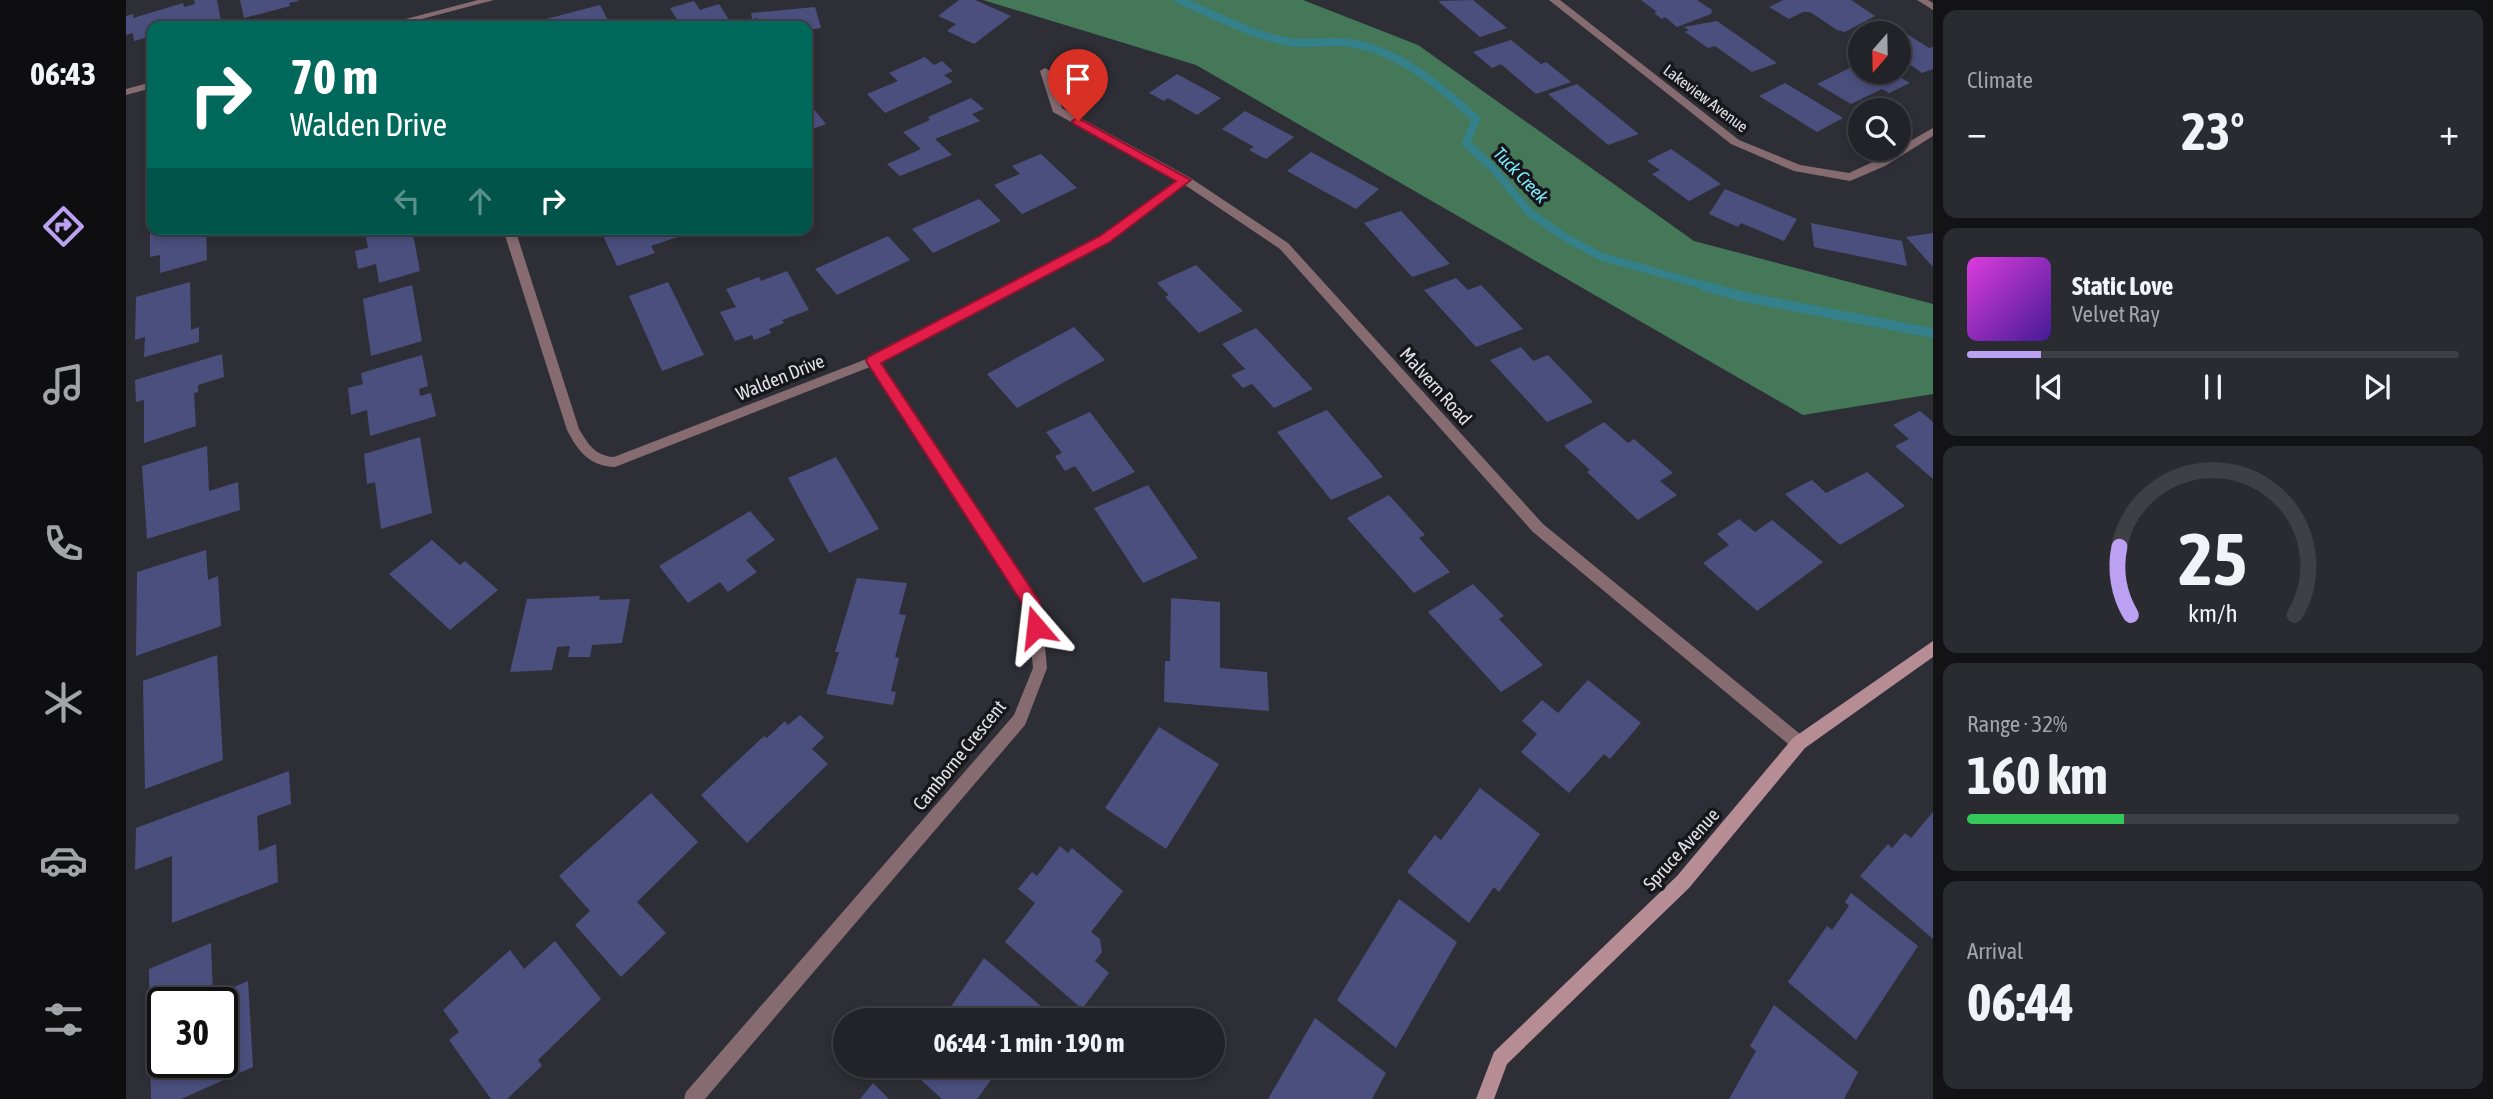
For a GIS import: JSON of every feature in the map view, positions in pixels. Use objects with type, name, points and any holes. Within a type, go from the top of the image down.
[{"type":"street","points":[[404,21],[489,0]]},
{"type":"street","name":"Lakeview Avenue","points":[[1553,0],[1734,142],[1798,168],[1850,177],[1881,163],[1933,131]]},
{"type":"street","points":[[1922,0],[1933,6]]},
{"type":"street","points":[[440,12],[443,21]]},
{"type":"street","name":"Malvern Road","points":[[1045,71],[1057,110],[1185,180],[1284,246],[1538,528],[1799,743]]},
{"type":"street","points":[[126,92],[147,86]]},
{"type":"street","name":"Walden Drive","points":[[511,235],[573,430],[588,454],[600,462],[615,461],[708,428],[873,361],[1105,239],[1185,180]]},
{"type":"street","name":"Camborne Crescent","points":[[693,1099],[1020,720],[1040,668],[1034,607],[873,361]]},
{"type":"street","name":"Spruce Avenue","points":[[1485,1099],[1500,1058],[1683,882],[1799,743],[1933,648]]},
{"type":"green space","points":[[983,0],[1303,0],[1418,45],[1694,241],[1933,304],[1933,394],[1803,415],[1196,65]]},
{"type":"building","points":[[194,0],[217,0],[221,21],[147,21],[147,37],[134,41],[133,33],[126,35],[126,16],[133,14],[133,18],[183,3],[184,7],[195,4]]},
{"type":"building","points":[[240,0],[298,1],[289,3],[290,6],[244,18]]},
{"type":"building","points":[[959,0],[975,0],[1011,16],[974,44],[947,31],[956,24],[938,16]]},
{"type":"building","points":[[1473,0],[1507,28],[1480,37],[1438,1]]},
{"type":"building","points":[[1641,0],[1697,0],[1712,10],[1711,14],[1677,27],[1665,17],[1662,19],[1654,13],[1657,12]]},
{"type":"building","points":[[1783,0],[1851,0],[1875,16],[1866,21],[1848,21],[1848,30],[1845,32],[1837,30],[1810,12],[1803,12],[1789,19],[1769,7]]},
{"type":"building","points":[[694,1],[700,10],[719,4],[730,21],[678,21],[670,8]]},
{"type":"building","points":[[600,5],[608,21],[538,21]]},
{"type":"building","points":[[815,7],[821,28],[812,29],[812,21],[758,21],[757,18],[752,19],[751,13]]},
{"type":"building","points":[[1717,21],[1777,63],[1752,72],[1715,46],[1708,48],[1685,32],[1689,30],[1684,27]]},
{"type":"building","points":[[1911,37],[1929,48],[1933,47],[1933,69],[1922,73],[1911,65]]},
{"type":"building","points":[[1511,40],[1541,64],[1546,62],[1571,82],[1536,94],[1501,64],[1492,68],[1473,52]]},
{"type":"building","points":[[925,57],[934,65],[942,61],[953,71],[944,75],[953,82],[885,113],[867,94],[898,81],[889,73]]},
{"type":"building","points":[[1848,69],[1848,84],[1908,84],[1889,93],[1882,89],[1863,98],[1848,98],[1848,102],[1817,84]]},
{"type":"building","points":[[1177,74],[1221,98],[1197,115],[1168,98],[1164,101],[1149,93]]},
{"type":"building","points":[[1785,83],[1843,118],[1817,132],[1759,96]]},
{"type":"building","points":[[1577,84],[1639,134],[1608,145],[1548,94]]},
{"type":"building","points":[[971,98],[984,109],[972,114],[980,121],[935,139],[952,155],[900,176],[887,164],[921,149],[903,132],[930,120],[928,117]]},
{"type":"building","points":[[812,107],[826,124],[812,129]]},
{"type":"building","points":[[1245,111],[1294,137],[1266,159],[1249,150],[1254,147],[1222,129]]},
{"type":"building","points":[[1671,149],[1721,184],[1689,201],[1652,174],[1660,170],[1647,161]]},
{"type":"building","points":[[1311,152],[1379,189],[1356,209],[1287,171]]},
{"type":"building","points":[[1041,154],[1077,188],[1022,214],[994,185],[1020,174],[1012,166]]},
{"type":"building","points":[[1725,189],[1797,219],[1784,241],[1741,223],[1738,227],[1709,214]]},
{"type":"building","points":[[979,199],[1001,221],[933,253],[912,229]]},
{"type":"building","points":[[1401,211],[1450,264],[1412,277],[1364,223]]},
{"type":"building","points":[[1811,223],[1902,241],[1907,266],[1814,247]]},
{"type":"building","points":[[1933,233],[1933,267],[1906,237]]},
{"type":"building","points":[[150,235],[206,235],[207,260],[160,273],[160,255],[150,257]]},
{"type":"building","points":[[366,235],[413,235],[420,271],[379,283],[376,264],[358,269],[355,251],[368,248]]},
{"type":"building","points":[[603,235],[683,235],[651,246],[655,253],[617,266]]},
{"type":"building","points":[[888,236],[910,260],[837,295],[815,269]]},
{"type":"building","points":[[1196,265],[1243,311],[1199,333],[1165,297],[1169,295],[1157,283]]},
{"type":"building","points":[[787,271],[809,310],[782,320],[784,323],[769,329],[771,333],[754,340],[752,335],[735,341],[720,312],[736,307],[726,289],[759,277],[761,281]]},
{"type":"building","points":[[1456,278],[1468,290],[1481,285],[1523,329],[1476,347],[1424,290]]},
{"type":"building","points":[[190,282],[191,330],[199,327],[199,342],[144,357],[145,337],[135,340],[136,297]]},
{"type":"building","points":[[668,282],[704,355],[662,371],[629,296]]},
{"type":"building","points":[[412,285],[422,341],[371,356],[363,299]]},
{"type":"building","points":[[1074,327],[1105,360],[1017,408],[987,374]]},
{"type":"building","points":[[1256,328],[1313,389],[1274,408],[1252,384],[1243,388],[1231,375],[1245,369],[1222,344]]},
{"type":"building","points":[[1521,347],[1533,361],[1548,355],[1593,402],[1547,422],[1490,360]]},
{"type":"building","points":[[222,354],[224,377],[198,385],[198,392],[194,393],[196,426],[144,443],[144,400],[136,402],[135,380]]},
{"type":"building","points":[[422,355],[428,386],[419,389],[420,396],[431,393],[436,416],[370,436],[367,410],[351,415],[348,388],[363,384],[361,373]]},
{"type":"building","points":[[1327,410],[1383,477],[1331,500],[1277,432]]},
{"type":"building","points":[[1920,411],[1933,422],[1933,479],[1895,446],[1909,439],[1893,425]]},
{"type":"building","points":[[1090,412],[1135,472],[1093,492],[1075,466],[1065,471],[1055,456],[1062,453],[1046,432]]},
{"type":"building","points":[[1604,422],[1628,443],[1634,439],[1673,473],[1660,481],[1677,495],[1638,520],[1587,472],[1590,470],[1564,446]]},
{"type":"building","points":[[420,437],[432,513],[381,529],[375,482],[367,484],[364,454]]},
{"type":"building","points":[[207,446],[209,491],[238,482],[240,510],[147,539],[142,466]]},
{"type":"building","points":[[836,457],[879,529],[829,553],[788,478]]},
{"type":"building","points":[[1867,472],[1905,506],[1840,545],[1785,494],[1812,480],[1826,493]]},
{"type":"building","points":[[1148,485],[1198,558],[1143,583],[1094,508]]},
{"type":"building","points":[[1389,495],[1425,535],[1419,538],[1450,572],[1414,593],[1347,518]]},
{"type":"building","points":[[750,511],[775,540],[746,560],[757,572],[728,592],[720,582],[688,603],[659,566]]},
{"type":"building","points":[[1739,519],[1755,532],[1772,520],[1823,562],[1757,611],[1703,563],[1729,545],[1717,534]]},
{"type":"building","points":[[432,540],[460,565],[465,561],[498,590],[450,630],[389,574]]},
{"type":"building","points":[[206,550],[208,580],[218,576],[221,626],[136,656],[137,572]]},
{"type":"building","points":[[857,578],[907,583],[899,614],[906,615],[895,657],[899,658],[891,691],[896,692],[893,705],[826,694],[839,652],[835,652]]},
{"type":"building","points":[[1473,584],[1504,616],[1499,619],[1543,665],[1501,692],[1428,612]]},
{"type":"building","points":[[600,596],[599,600],[630,599],[622,643],[592,645],[590,657],[568,657],[570,646],[557,647],[552,670],[510,672],[527,599]]},
{"type":"building","points":[[1171,598],[1220,602],[1220,668],[1267,672],[1269,711],[1164,702],[1165,661],[1170,661]]},
{"type":"building","points":[[217,655],[223,760],[145,789],[143,681]]},
{"type":"building","points":[[1588,680],[1641,723],[1610,759],[1604,754],[1569,793],[1521,752],[1537,734],[1522,721],[1542,700],[1558,713]]},
{"type":"building","points":[[800,715],[824,737],[812,749],[828,764],[747,843],[701,795],[764,736],[767,738],[785,721],[788,725]]},
{"type":"building","points":[[1159,727],[1219,764],[1166,849],[1105,808]]},
{"type":"building","points":[[289,771],[291,804],[257,816],[259,851],[276,844],[278,882],[172,923],[172,856],[135,870],[136,828]]},
{"type":"building","points":[[1480,788],[1540,834],[1499,892],[1494,887],[1469,923],[1407,872],[1435,835],[1441,840]]},
{"type":"building","points":[[651,793],[698,842],[637,902],[666,933],[621,977],[575,925],[590,911],[559,876]]},
{"type":"building","points":[[1933,812],[1933,939],[1860,876],[1888,844],[1892,848],[1905,833],[1911,838]]},
{"type":"building","points":[[1060,846],[1068,853],[1072,848],[1123,891],[1091,932],[1100,939],[1102,952],[1095,961],[1109,973],[1083,1008],[1005,942],[1035,903],[1018,889],[1032,872],[1037,876]]},
{"type":"building","points":[[1851,893],[1918,946],[1856,1040],[1788,982],[1827,926],[1832,930],[1849,906],[1845,902]]},
{"type":"building","points":[[1399,899],[1457,942],[1396,1048],[1337,1000]]},
{"type":"building","points":[[555,941],[601,999],[538,1060],[542,1066],[507,1099],[491,1099],[449,1040],[459,1032],[443,1010],[510,950],[524,969]]},
{"type":"building","points":[[211,943],[213,987],[149,987],[149,969]]},
{"type":"building","points":[[984,958],[1042,1007],[1041,1008],[950,1008]]},
{"type":"building","points":[[248,981],[253,1067],[238,1074],[238,987],[234,987]]},
{"type":"building","points":[[1774,1005],[1858,1072],[1844,1099],[1729,1099],[1756,1051],[1750,1046]]},
{"type":"building","points":[[1315,1018],[1386,1073],[1372,1099],[1268,1099]]},
{"type":"building","points":[[151,1078],[228,1078],[181,1099],[151,1099]]},
{"type":"building","points":[[919,1078],[992,1078],[977,1099],[942,1099]]},
{"type":"building","points":[[873,1083],[889,1099],[860,1099]]},
{"type":"waterway","name":"Tuck Creek","points":[[1179,0],[1247,30],[1275,39],[1296,43],[1349,43],[1385,53],[1402,61],[1433,82],[1476,119],[1466,143],[1493,168],[1529,212],[1566,238],[1602,257],[1710,287]]},
{"type":"waterway","name":"Tuck Creek","points":[[1704,286],[1744,297],[1933,333]]},
{"type":"route","points":[[1036,627],[1034,607],[873,361],[1105,239],[1185,180],[1078,121]]}]
